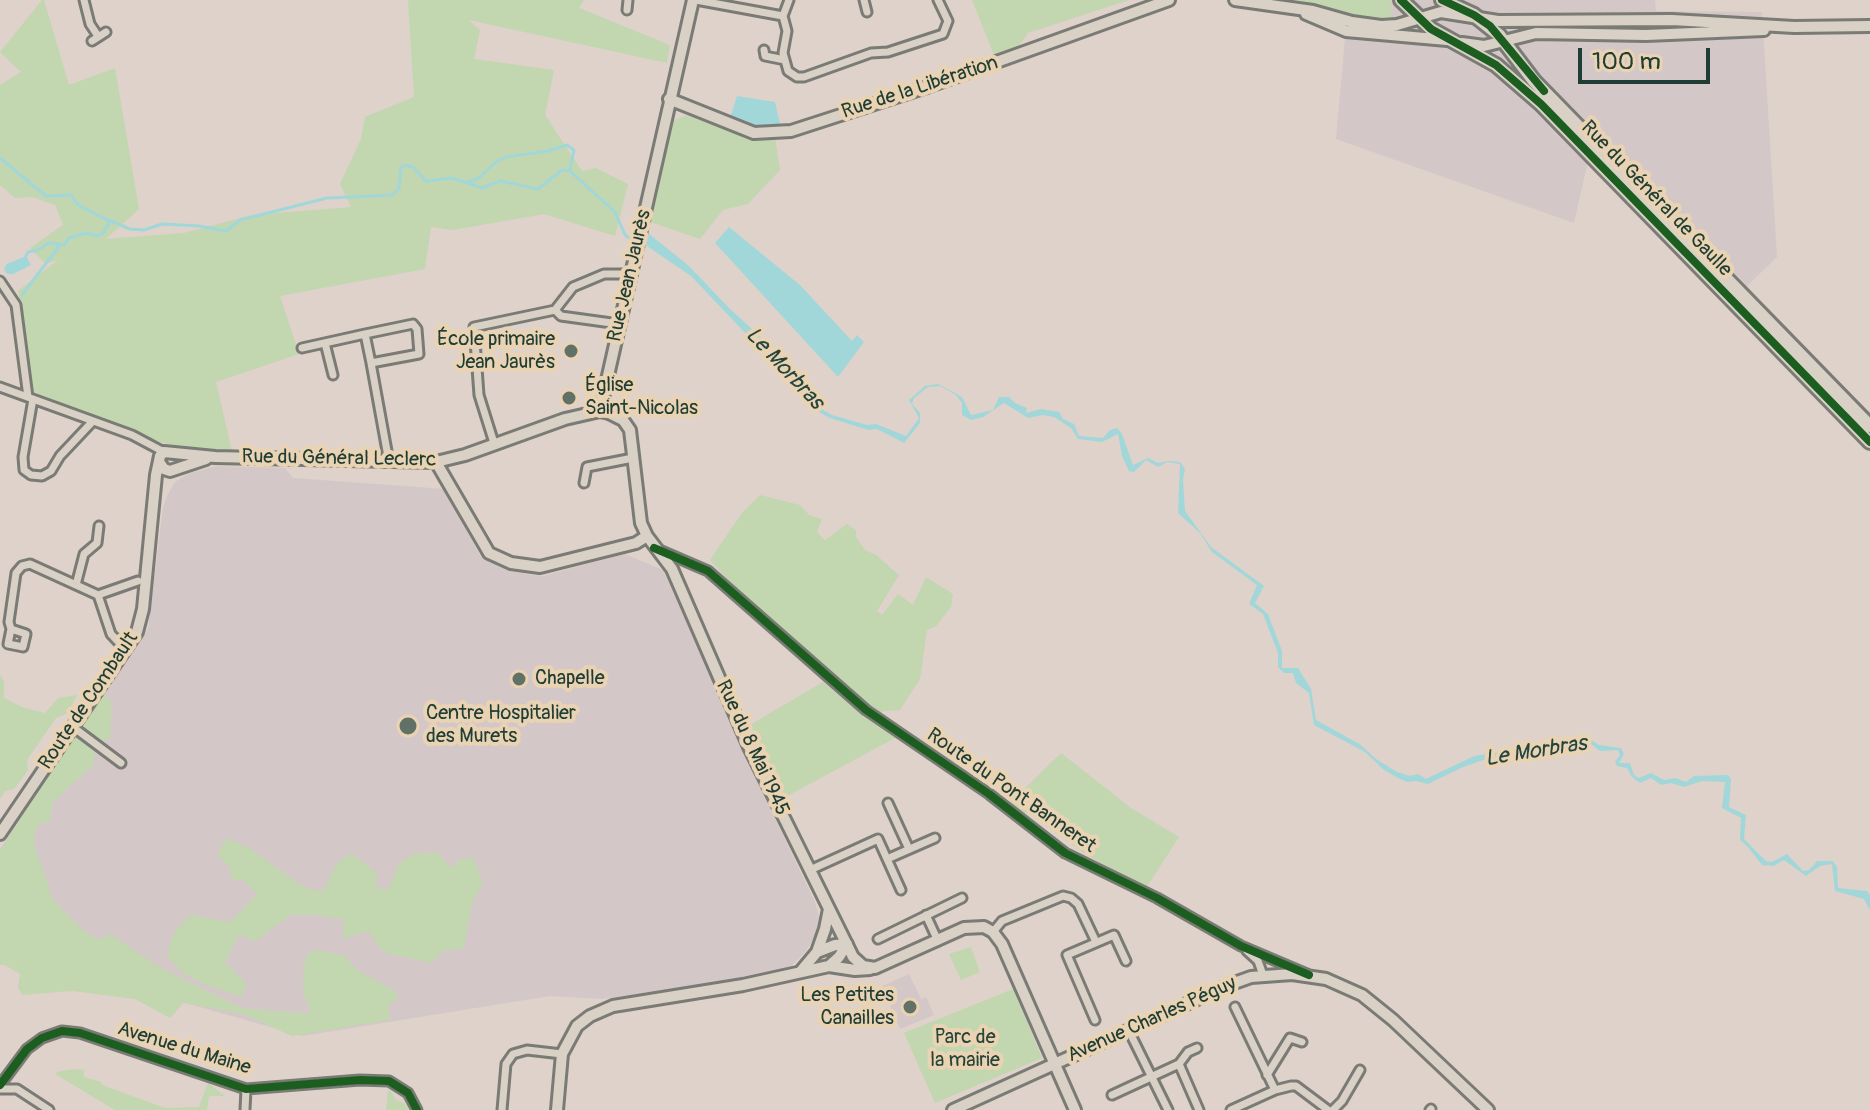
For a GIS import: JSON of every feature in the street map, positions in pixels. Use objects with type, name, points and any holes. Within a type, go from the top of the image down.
[{"type":"main road","name":"Rue Jean Jaurès","points":[[600,411],[669,99],[695,0]]},
{"type":"main road","name":"Rue de la Libération","points":[[669,99],[754,133],[791,131],[924,88],[1169,0]]},
{"type":"main road","points":[[1235,0],[1381,26],[1397,25],[1441,12],[1511,22],[1689,20],[1794,27]]},
{"type":"main road","name":"Rue du Général de Gaulle","points":[[1401,0],[1431,29],[1496,65],[1541,104],[1870,442]]},
{"type":"main road","name":"Rue du Général de Gaulle","points":[[1442,0],[1482,19],[1544,91],[1870,426]]},
{"type":"main road","points":[[1292,8],[1346,31],[1432,37],[1484,46],[1536,33],[1646,35],[1870,26]]},
{"type":"main road","points":[[436,462],[489,553],[511,563],[540,567],[636,543],[651,543],[641,523],[628,425],[600,411]]},
{"type":"main road","name":"Rue du Général Leclerc","points":[[165,455],[436,462],[465,455],[550,423],[600,411]]},
{"type":"main road","points":[[165,455],[179,458],[173,469],[164,469],[165,455]]},
{"type":"main road","name":"Route de Combault","points":[[0,834],[137,632],[143,609],[153,509],[165,455]]},
{"type":"main road","name":"Rue du Général Leclerc","points":[[173,469],[215,457]]},
{"type":"main road","name":"Route de Combault","points":[[153,509],[163,479],[173,469]]},
{"type":"main road","name":"Rue du 8 Mai 1945","points":[[651,543],[672,569],[750,749],[847,944],[857,962],[867,968],[875,968]]},
{"type":"main road","points":[[801,971],[817,952],[829,908]]},
{"type":"main road","points":[[557,1110],[562,1054],[577,1026],[602,1010],[761,982],[829,966],[855,970],[875,968],[972,927],[984,927],[993,932],[1002,944],[1075,1110]]},
{"type":"main road","points":[[817,952],[847,944]]},
{"type":"main road","points":[[829,966],[847,944]]},
{"type":"main road","name":"Avenue Charles Péguy","points":[[953,1110],[1226,986],[1263,975],[1309,975],[1347,987],[1377,1006],[1488,1110]]},
{"type":"street","points":[[84,0],[90,24],[99,36]]},
{"type":"street","points":[[627,10],[628,0]]},
{"type":"street","points":[[695,0],[783,16]]},
{"type":"street","points":[[789,0],[783,16],[787,31],[783,53],[788,71],[797,77],[945,33],[948,21],[938,0]]},
{"type":"street","points":[[864,0],[867,12]]},
{"type":"street","points":[[1646,21],[1646,35]]},
{"type":"street","points":[[764,50],[765,56],[785,60]]},
{"type":"street","points":[[494,443],[479,395],[474,327],[555,310],[573,287],[604,274],[631,274]]},
{"type":"street","points":[[0,281],[16,305],[30,398],[24,470],[31,475],[42,476],[51,471],[60,456],[93,421]]},
{"type":"street","points":[[555,310],[561,316],[619,324]]},
{"type":"street","points":[[302,348],[413,324],[417,329],[419,354],[371,363]]},
{"type":"street","points":[[365,334],[389,462]]},
{"type":"street","points":[[325,343],[333,375]]},
{"type":"street","points":[[0,387],[132,435],[165,455]]},
{"type":"street","points":[[584,483],[587,467],[633,458]]},
{"type":"street","points":[[76,585],[84,554],[97,543],[99,526]]},
{"type":"street","name":"Route du Pont Banneret","points":[[651,543],[708,571],[866,710],[989,794],[1065,853],[1157,898],[1241,946],[1309,975]]},
{"type":"street","points":[[672,569],[674,562],[686,560]]},
{"type":"street","points":[[11,629],[9,622],[16,573],[22,566],[34,565],[98,595],[138,581]]},
{"type":"street","points":[[98,595],[111,634],[125,649]]},
{"type":"street","points":[[73,727],[121,763]]},
{"type":"street","points":[[888,803],[909,849]]},
{"type":"street","points":[[887,859],[935,838]]},
{"type":"street","points":[[810,870],[878,839],[901,890]]},
{"type":"street","points":[[993,932],[1002,921],[1063,896],[1078,904],[1096,942]]},
{"type":"street","points":[[878,939],[962,898]]},
{"type":"street","points":[[926,915],[938,941]]},
{"type":"street","points":[[1095,1020],[1067,955],[1114,935],[1126,961]]},
{"type":"street","points":[[1241,946],[1258,961],[1263,975]]},
{"type":"street","points":[[1235,1007],[1275,1090]]},
{"type":"street","name":"Avenue du Maine","points":[[0,1087],[27,1049],[42,1038],[62,1031],[80,1033],[246,1089],[378,1079],[399,1086],[408,1093],[417,1110]]},
{"type":"street","points":[[1129,1031],[1168,1110]]},
{"type":"street","points":[[1267,1075],[1290,1038],[1302,1042]]},
{"type":"street","points":[[1112,1095],[1179,1064],[1188,1052],[1197,1048]]},
{"type":"street","points":[[502,1110],[506,1064],[513,1054],[527,1050],[562,1054]]},
{"type":"street","points":[[1179,1064],[1199,1110]]},
{"type":"street","points":[[1231,1110],[1275,1090],[1296,1086],[1330,1110],[1342,1101],[1360,1070]]},
{"type":"street","points":[[0,1087],[17,1089],[49,1110]]},
{"type":"street","points":[[245,1110],[246,1089]]},
{"type":"shaded area","points":[[1390,0],[1655,0],[1656,11],[1762,12],[1777,257],[1747,286],[1606,144],[1588,161],[1574,223],[1336,139],[1345,38],[1354,19],[1392,11]]},
{"type":"shaded area","name":"Centre Hospitalier des Murets","points":[[215,466],[285,468],[293,478],[444,489],[479,554],[509,571],[543,576],[625,554],[663,570],[814,900],[820,919],[818,931],[806,951],[791,966],[764,977],[602,999],[550,996],[302,1036],[0,950],[0,849],[148,629],[163,507],[168,494],[175,482],[188,474]]},
{"type":"shaded area","name":"Les Petites Canailles","points":[[909,974],[921,999],[926,997],[934,1015],[900,1029],[882,986]]},
{"type":"green space","points":[[42,0],[69,85],[115,68],[139,209],[106,239],[184,233],[252,215],[351,207],[340,184],[361,139],[365,117],[414,97],[408,0],[584,0],[579,8],[670,45],[667,63],[469,20],[480,30],[474,59],[554,70],[545,115],[582,171],[596,168],[628,184],[615,236],[544,214],[453,230],[431,227],[425,269],[280,296],[299,354],[216,382],[232,451],[185,450],[32,391],[18,291],[58,260],[46,264],[30,248],[63,225],[55,205],[32,197],[15,198],[0,185],[0,85],[21,72],[0,52]]},
{"type":"green space","points":[[972,0],[1129,0],[1028,33],[1019,46],[994,55]]},
{"type":"green space","points":[[1262,0],[1390,0],[1392,11],[1389,20],[1377,22]]},
{"type":"green space","points":[[686,115],[756,140],[775,138],[780,170],[748,204],[723,210],[700,239],[650,222],[673,121]]},
{"type":"green space","points":[[760,495],[800,505],[809,515],[822,519],[817,532],[825,540],[847,524],[856,530],[856,537],[865,550],[876,555],[899,575],[877,611],[882,615],[898,594],[913,605],[926,577],[953,594],[951,607],[936,626],[927,630],[920,679],[900,710],[883,711],[880,715],[734,586],[710,560],[742,513]]},
{"type":"green space","points":[[0,675],[4,681],[4,698],[45,713],[58,698],[77,695],[68,713],[56,718],[27,760],[28,770],[14,789],[5,791],[0,799]]},
{"type":"green space","points":[[823,682],[895,738],[782,799],[748,726]]},
{"type":"green space","points":[[104,694],[112,703],[110,738],[96,744],[94,764],[52,803],[51,819],[36,827],[34,845],[53,900],[83,930],[98,940],[110,934],[159,967],[242,1008],[311,1014],[304,994],[303,972],[307,954],[317,950],[345,956],[357,970],[395,991],[398,997],[388,1006],[390,1020],[292,1036],[243,1014],[183,1003],[170,1018],[135,999],[72,991],[22,995],[18,988],[20,974],[0,965],[0,851],[95,701]]},
{"type":"green space","points":[[1061,753],[1131,808],[1179,837],[1146,888],[1082,852],[1028,813],[1019,813],[1008,805]]},
{"type":"green space","points":[[227,838],[249,848],[305,888],[323,891],[336,864],[351,853],[377,873],[376,887],[388,890],[399,864],[413,854],[437,852],[451,868],[461,858],[474,859],[483,884],[472,903],[464,948],[443,951],[431,963],[383,952],[368,931],[343,939],[344,919],[290,915],[256,941],[239,935],[225,962],[247,984],[241,997],[204,984],[183,973],[167,956],[174,932],[190,915],[230,922],[257,894],[244,880],[233,880],[229,866],[217,855]]},
{"type":"green space","points":[[971,947],[980,972],[961,980],[949,954]]},
{"type":"green space","name":"Parc de la mairie","points":[[1013,989],[1042,1058],[935,1103],[904,1033]]},
{"type":"green space","points":[[84,1070],[84,1077],[102,1085],[165,1108],[199,1107],[208,1083],[225,1096],[209,1096],[207,1110],[115,1110],[55,1074]]},
{"type":"green space","points":[[388,1090],[396,1100],[408,1107],[407,1110],[386,1110]]},
{"type":"water","points":[[737,96],[775,102],[781,128],[755,128],[730,118]]},
{"type":"water","points":[[729,227],[800,285],[852,341],[857,335],[864,342],[838,377],[715,243]]},
{"type":"water","points":[[648,233],[689,266],[776,351],[822,399],[823,410],[832,415],[867,425],[876,424],[906,436],[919,418],[909,400],[925,386],[938,384],[962,397],[971,415],[993,410],[999,397],[1009,397],[1027,408],[1026,413],[1041,409],[1059,412],[1063,419],[1074,424],[1079,436],[1103,438],[1110,430],[1117,428],[1133,465],[1148,458],[1158,463],[1169,461],[1180,462],[1185,469],[1185,511],[1211,547],[1264,586],[1255,603],[1268,614],[1282,651],[1282,668],[1298,668],[1311,689],[1316,720],[1361,745],[1397,772],[1410,776],[1418,774],[1426,779],[1474,756],[1531,745],[1573,747],[1585,736],[1599,745],[1621,748],[1624,754],[1619,763],[1630,763],[1634,775],[1639,778],[1651,773],[1664,780],[1675,778],[1686,782],[1694,776],[1728,775],[1731,779],[1729,807],[1746,815],[1744,839],[1766,861],[1772,862],[1787,854],[1803,871],[1809,870],[1817,861],[1833,861],[1837,867],[1838,888],[1867,891],[1870,910],[1864,899],[1835,891],[1832,864],[1820,866],[1806,876],[1784,860],[1774,866],[1762,865],[1740,840],[1741,818],[1722,808],[1725,782],[1702,781],[1684,787],[1671,783],[1661,785],[1651,778],[1640,783],[1627,768],[1617,766],[1618,750],[1600,751],[1586,740],[1575,751],[1556,754],[1530,752],[1483,760],[1428,784],[1398,778],[1365,752],[1314,725],[1309,693],[1296,683],[1293,673],[1284,673],[1278,667],[1278,653],[1263,614],[1249,604],[1257,585],[1212,552],[1200,533],[1178,513],[1180,464],[1167,462],[1158,467],[1146,460],[1134,472],[1129,471],[1122,456],[1118,434],[1102,442],[1078,439],[1071,428],[1054,417],[1043,415],[1028,418],[1004,403],[983,417],[971,420],[962,415],[962,403],[956,395],[940,386],[928,387],[914,398],[912,404],[920,413],[920,423],[904,443],[877,429],[868,430],[830,418],[817,411],[821,405],[778,360],[747,335],[691,276],[644,244]]},
{"type":"water","points":[[26,256],[31,265],[7,274],[4,269],[7,264]]},
{"type":"waterway","name":"Le Morbras","points":[[468,182],[479,178],[506,157],[567,145],[574,150],[570,170]]},
{"type":"waterway","name":"Le Morbras","points":[[0,158],[46,196],[71,195],[78,205],[101,217],[130,229],[144,230],[162,224],[226,231],[240,220],[327,198],[393,195],[399,188],[401,167],[405,165],[413,167],[426,181],[452,178],[482,188],[500,181],[538,189],[562,170],[570,171],[615,212],[625,235],[632,240]]},
{"type":"waterway","points":[[26,256],[28,252],[49,243],[64,245],[69,238],[86,233],[98,236],[110,222]]},
{"type":"waterway","points":[[22,295],[60,245]]},
{"type":"cycle path","points":[[1401,0],[1431,29],[1496,65],[1541,104],[1870,442]]},
{"type":"cycle path","points":[[1442,0],[1490,26],[1544,91]]},
{"type":"cycle path","points":[[654,548],[708,571],[866,710],[989,794],[1065,853],[1157,898],[1241,946],[1309,975]]},
{"type":"cycle path","points":[[0,1085],[27,1049],[42,1038],[62,1031],[80,1033],[246,1089],[360,1080],[389,1081],[408,1093],[417,1110]]},
{"type":"place","name":"École primaire Jean Jaurès","points":[[571,351]]},
{"type":"place","name":"Église Saint-Nicolas","points":[[569,398]]},
{"type":"place","name":"Chapelle","points":[[519,679]]},
{"type":"place","name":"Centre Hospitalier des Murets","points":[[408,726]]},
{"type":"place","name":"Les Petites Canailles","points":[[910,1007]]}]
